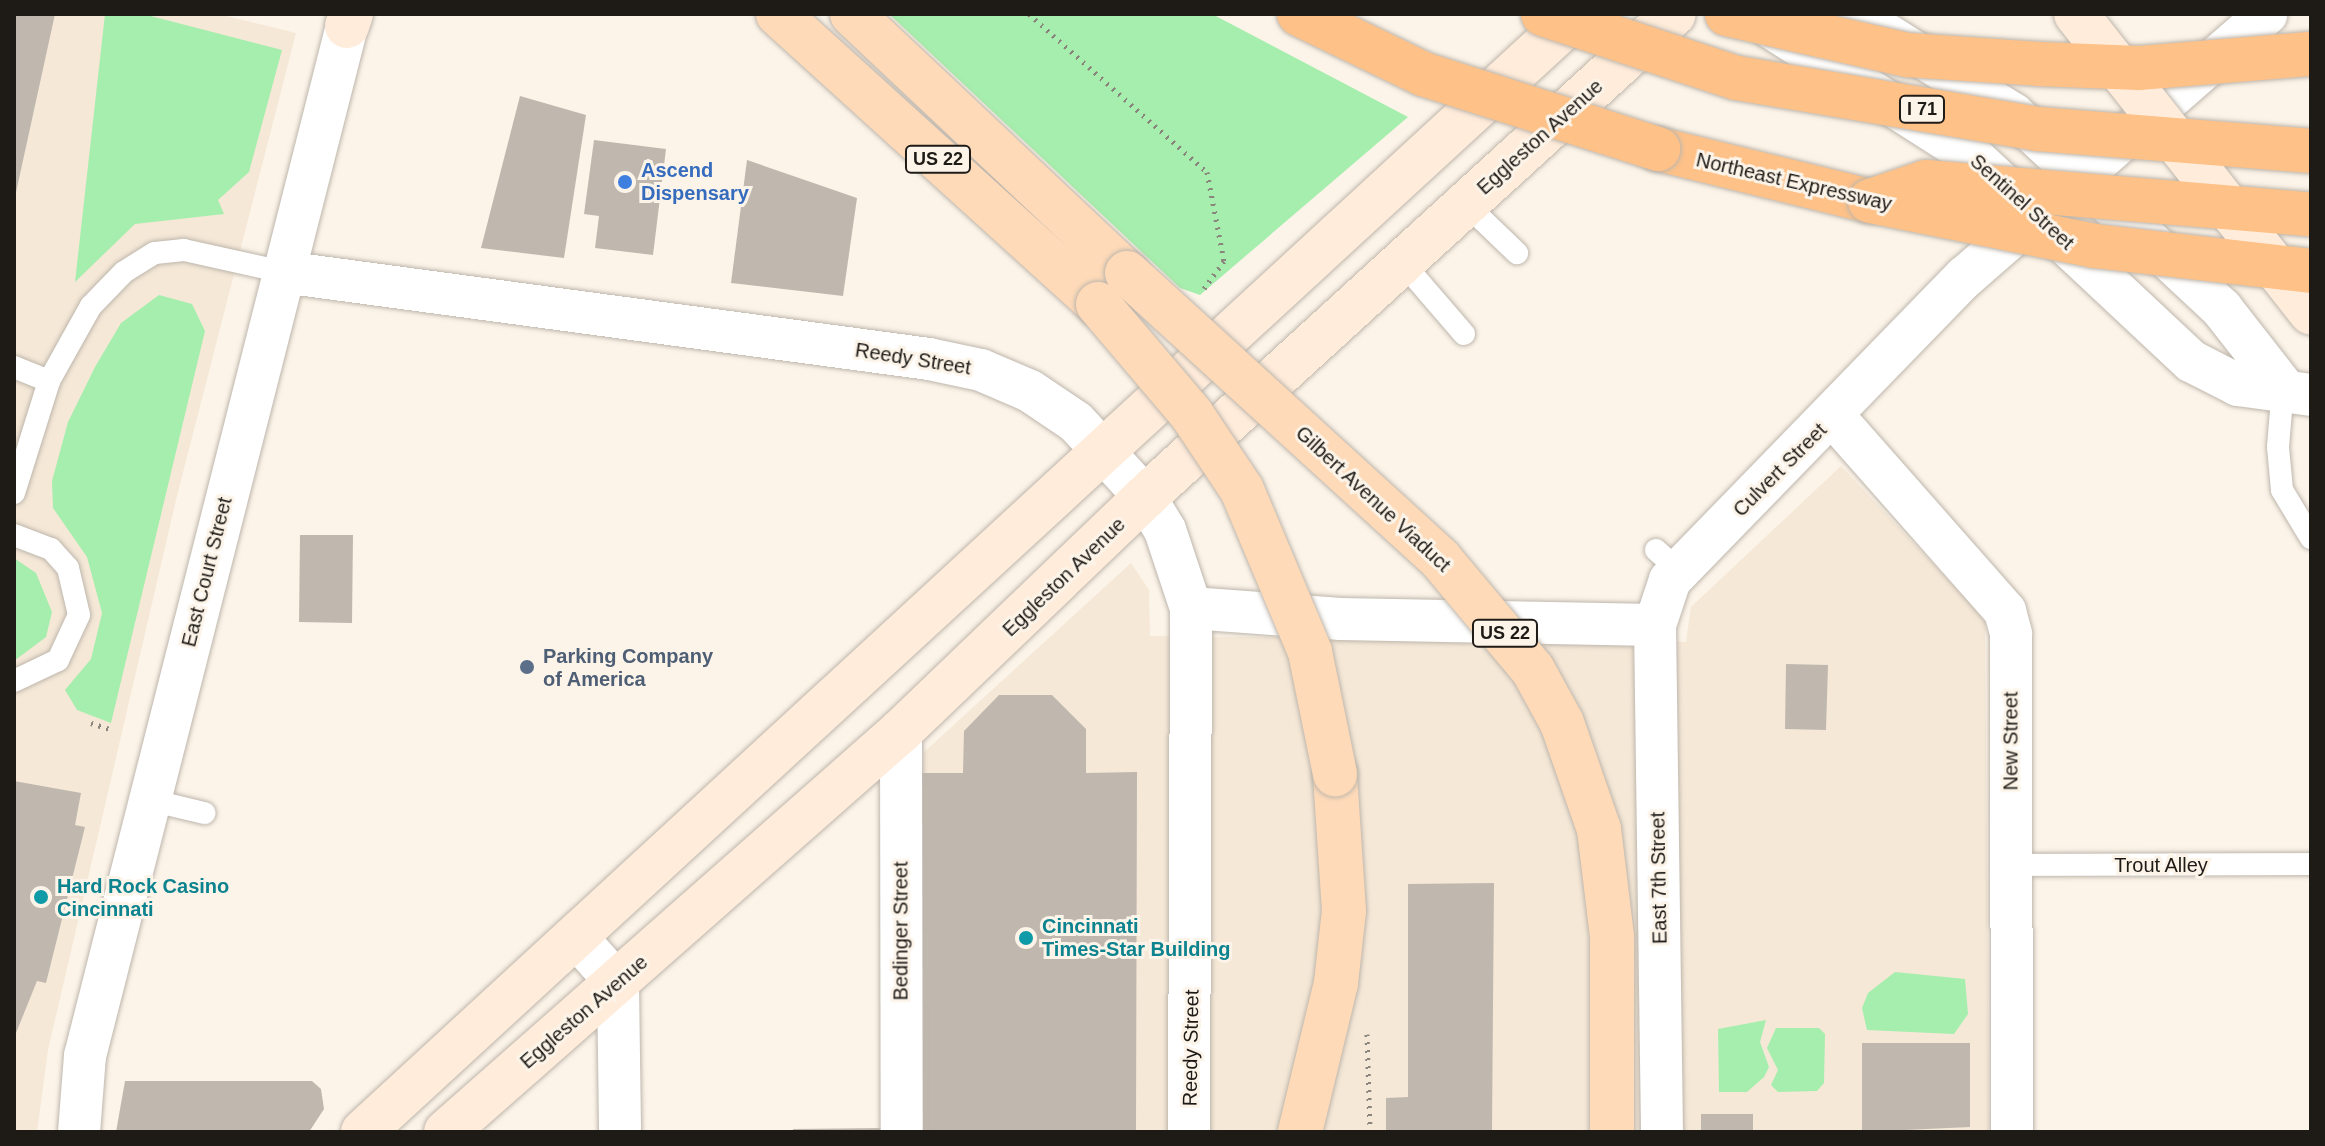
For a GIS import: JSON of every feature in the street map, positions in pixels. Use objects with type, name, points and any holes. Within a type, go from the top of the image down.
[{"type":"highway","name":"Northeast Expressway","points":[[1299,14],[1437,79],[1658,149],[1870,201],[2095,246],[2311,271]]},
{"type":"highway","name":"I 71","points":[[1543,14],[1737,78],[2038,129],[2311,151]]},
{"type":"highway","points":[[1727,14],[1908,55],[2039,64],[2139,68],[2311,54]]},
{"type":"highway","points":[[1870,201],[1926,182],[2311,214]]},
{"type":"main road","name":"US 22","points":[[778,14],[1098,304],[1192,415],[1242,490],[1310,652],[1335,774],[1344,911],[1336,983],[1300,1132]]},
{"type":"main road","name":"Gilbert Avenue Viaduct","points":[[852,14],[1127,273],[1441,560],[1533,670],[1562,723],[1599,829],[1612,937],[1612,1132]]},
{"type":"main road","points":[[363,1132],[1578,14]]},
{"type":"main road","name":"Eggleston Avenue","points":[[446,1132],[618,984],[901,731],[1145,497],[1674,14]]},
{"type":"main road","points":[[2076,14],[2311,313]]},
{"type":"street","name":"Sentinel Street","points":[[1751,14],[1972,156],[2036,210],[2191,361],[2238,385],[2297,391]]},
{"type":"street","points":[[1854,14],[2013,114],[2222,309],[2297,391]]},
{"type":"street","name":"Culvert Street","points":[[1655,625],[1670,580],[1668,560],[1834,417],[2036,210],[2264,18]]},
{"type":"street","name":"East Court Street","points":[[79,1132],[85,1056],[349,20]]},
{"type":"street","name":"Reedy Street","points":[[283,272],[981,370],[1030,391],[1103,449],[1145,497],[1165,530],[1191,608],[1189,1132]]},
{"type":"street","name":"New Street","points":[[1834,417],[2005,611],[2011,634],[2012,1132]]},
{"type":"street","points":[[1191,608],[1341,619],[1655,625]]},
{"type":"street","name":"East 7th Street","points":[[1655,625],[1662,1132]]},
{"type":"street","name":"Bedinger Street","points":[[901,731],[902,1132]]},
{"type":"street","points":[[577,938],[618,984],[620,1132]]},
{"type":"lane","points":[[1466,204],[1517,253]]},
{"type":"lane","points":[[14,493],[49,381],[91,306],[124,272],[155,253],[184,250],[283,272]]},
{"type":"lane","points":[[1402,262],[1464,334]]},
{"type":"lane","points":[[14,367],[49,381]]},
{"type":"lane","points":[[2297,391],[2280,480],[2311,538]]},
{"type":"lane","points":[[14,535],[51,549],[68,568],[79,615],[58,660],[14,681]]},
{"type":"lane","points":[[150,800],[204,813]]},
{"type":"lane","name":"Trout Alley","points":[[2012,865],[2311,864]]},
{"type":"path","points":[[1029,14],[1207,172],[1224,261],[1200,295]]},
{"type":"path","points":[[91,723],[110,729]]},
{"type":"path","points":[[1367,1025],[1370,1132]]},
{"type":"shaded area","name":"Hard Rock Casino Cincinnati","points":[[14,14],[218,14],[296,33],[177,496],[48,1050],[37,1132],[14,1132]]},
{"type":"shaded area","points":[[1841,466],[1985,619],[1989,1132],[909,1132],[911,764],[1131,563],[1149,590],[1150,636],[1686,642],[1691,607]]},
{"type":"green space","points":[[105,14],[143,14],[282,50],[249,172],[218,200],[224,214],[135,224],[75,282]]},
{"type":"green space","points":[[889,14],[1212,14],[1408,117],[1200,295],[1180,288]]},
{"type":"green space","points":[[159,295],[192,304],[205,331],[111,723],[77,710],[65,690],[91,659],[102,613],[87,557],[53,508],[52,481],[68,422],[95,367],[121,323]]},
{"type":"green space","points":[[14,558],[36,573],[52,612],[46,637],[14,661]]},
{"type":"green space","points":[[1895,972],[1965,979],[1968,1014],[1954,1034],[1867,1030],[1862,1008],[1868,993]]},
{"type":"green space","points":[[1766,1020],[1760,1042],[1769,1067],[1764,1077],[1747,1092],[1719,1092],[1718,1029]]},
{"type":"green space","points":[[1776,1028],[1819,1028],[1825,1034],[1824,1083],[1817,1091],[1778,1092],[1771,1085],[1778,1070],[1767,1048]]},
{"type":"building","points":[[14,14],[55,14],[15,197],[14,197]]},
{"type":"building","points":[[520,96],[586,115],[564,258],[481,248]]},
{"type":"building","name":"Ascend Dispensary","points":[[594,140],[666,149],[653,255],[595,248],[599,216],[584,214]]},
{"type":"building","points":[[747,160],[857,198],[843,296],[731,283]]},
{"type":"building","points":[[300,535],[353,535],[352,623],[299,622]]},
{"type":"building","points":[[1786,664],[1828,665],[1826,730],[1785,729]]},
{"type":"building","name":"Cincinnati Times-Star Building","points":[[999,695],[1052,695],[1086,729],[1086,773],[1137,772],[1136,1132],[915,1132],[916,773],[963,773],[964,731]]},
{"type":"building","name":"Hard Rock Casino Cincinnati","points":[[14,781],[81,793],[75,825],[85,827],[46,983],[37,981],[14,1038]]},
{"type":"building","points":[[1494,883],[1492,1132],[1386,1132],[1386,1098],[1408,1097],[1408,884]]},
{"type":"building","points":[[1862,1043],[1970,1043],[1970,1127],[1862,1132]]},
{"type":"building","points":[[125,1081],[312,1081],[321,1089],[324,1109],[309,1132],[116,1132]]},
{"type":"building","points":[[1701,1114],[1753,1114],[1753,1132],[1701,1132]]},
{"type":"building","points":[[882,1128],[882,1132],[793,1132],[793,1129]]},
{"type":"place","name":"Ascend Dispensary","points":[[625,182]]},
{"type":"place","name":"Parking Company of America","points":[[527,667]]},
{"type":"place","name":"Hard Rock Casino Cincinnati","points":[[41,897]]},
{"type":"place","name":"Cincinnati Times-Star Building","points":[[1026,938]]}]
